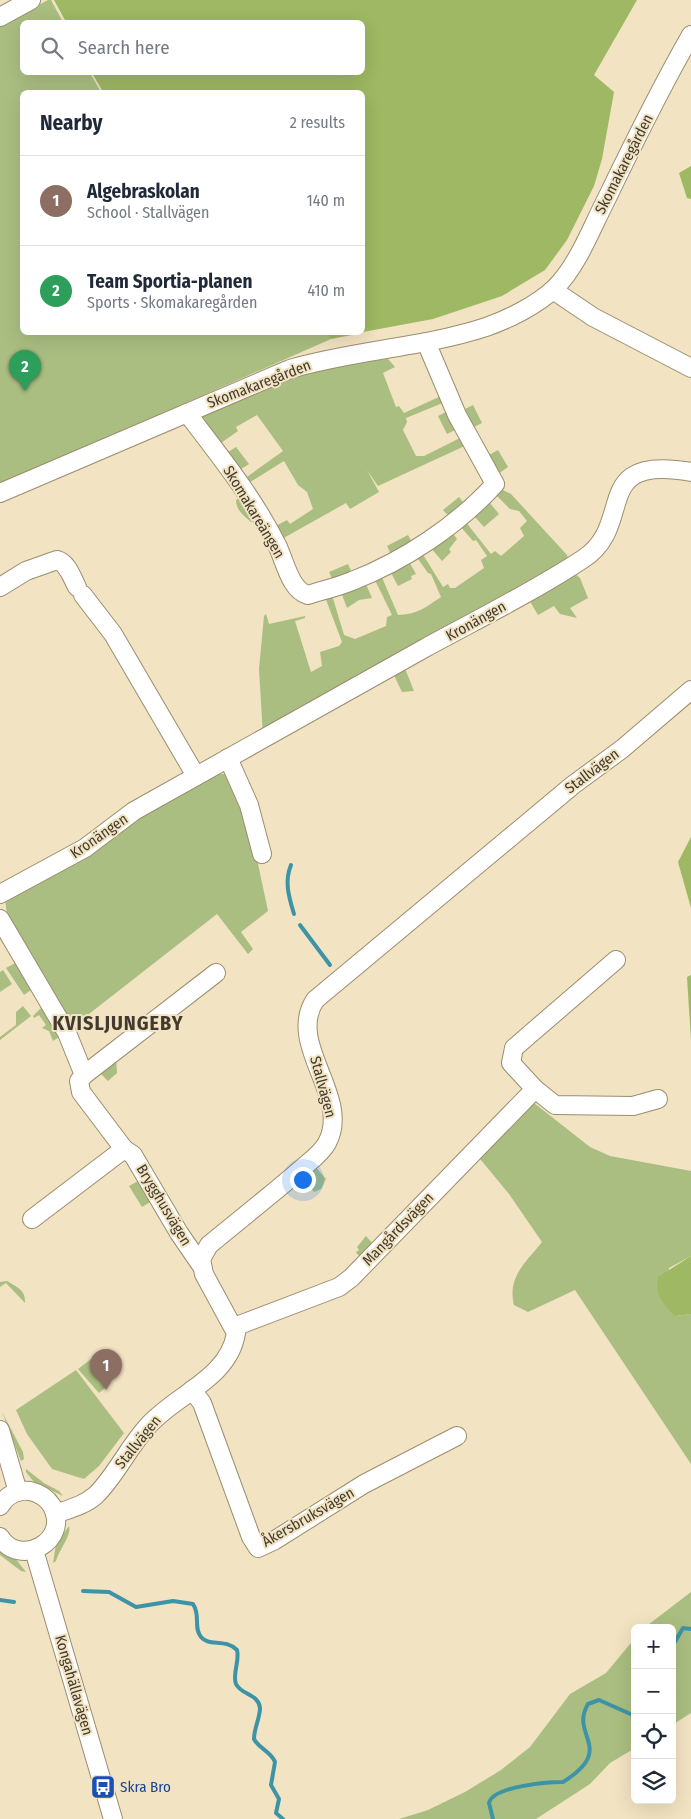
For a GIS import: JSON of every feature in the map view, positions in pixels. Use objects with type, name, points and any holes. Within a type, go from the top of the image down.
[{"type":"street","points":[[0,17],[31,0]]},
{"type":"street","name":"Skomakaregården","points":[[0,493],[290,370],[322,360],[426,342],[486,326],[512,316],[553,290],[563,279],[586,239],[636,137],[691,35]]},
{"type":"street","points":[[553,290],[593,317],[691,368]]},
{"type":"street","name":"Skomakareängen","points":[[187,413],[248,495],[277,545],[296,589],[308,595],[353,581],[403,556],[446,527],[495,484],[457,415],[426,342]]},
{"type":"street","name":"Kronängen","points":[[0,894],[85,848],[134,811],[497,610],[587,557],[604,536],[618,499],[625,484],[632,475],[643,470],[657,469],[691,472]]},
{"type":"street","points":[[2,579],[57,560],[62,561],[80,591],[113,634],[196,776]]},
{"type":"street","name":"Stallvägen","points":[[201,1265],[201,1259],[209,1245],[291,1178],[326,1144],[332,1127],[331,1106],[315,1059],[308,1026],[310,1008],[315,1000],[573,785],[622,749],[691,690]]},
{"type":"street","points":[[228,758],[248,804],[262,854]]},
{"type":"street","name":"Brygghusvägen","points":[[0,919],[67,1033],[84,1075],[79,1081],[81,1092],[124,1149],[133,1155],[179,1233],[201,1265]]},
{"type":"street","points":[[616,960],[514,1048],[511,1063],[535,1089],[555,1105],[633,1106],[658,1099]]},
{"type":"street","points":[[84,1075],[216,973]]},
{"type":"street","name":"Mangårdsvägen","points":[[234,1327],[345,1283],[535,1089]]},
{"type":"street","name":"Brygghusvägen","points":[[32,1219],[124,1149]]},
{"type":"street","points":[[201,1265],[204,1274],[234,1327]]},
{"type":"street","name":"Stallvägen","points":[[55,1514],[79,1506],[96,1495],[146,1428],[173,1403],[192,1390],[226,1361],[235,1341],[234,1327]]},
{"type":"street","name":"Åkersbruksvägen","points":[[192,1390],[202,1404],[251,1538],[258,1548],[275,1540],[364,1484],[456,1436]]},
{"type":"street","points":[[0,1430],[18,1492]]},
{"type":"street","points":[[0,1506],[10,1495],[18,1492],[38,1494],[49,1502],[55,1514],[54,1533],[46,1544],[34,1550],[16,1550],[1,1539]]},
{"type":"street","name":"Kongahällavägen","points":[[34,1550],[113,1819]]},
{"type":"green space","points":[[51,0],[62,20],[20,20],[20,75],[91,75],[100,90],[20,90],[20,335],[328,335],[331,339],[0,485],[0,25]]},
{"type":"green space","points":[[54,0],[637,0],[594,75],[614,92],[602,159],[594,186],[567,240],[545,270],[502,296],[433,319],[365,332],[365,90],[102,90],[93,75],[365,75],[365,20],[65,20]]},
{"type":"green space","points":[[691,166],[691,199],[687,198],[679,173]]},
{"type":"green space","points":[[327,335],[352,335],[331,339]]},
{"type":"green space","points":[[388,359],[395,367],[383,373],[396,407],[399,406],[404,413],[441,396],[445,402],[406,418],[407,422],[403,430],[416,456],[424,456],[464,436],[469,444],[378,486],[367,470],[379,492],[350,509],[346,503],[280,540],[274,527],[287,520],[290,524],[313,509],[307,492],[298,485],[284,461],[247,484],[244,479],[283,451],[257,415],[236,427],[238,431],[221,443],[203,420],[203,416],[265,386],[331,365]]},
{"type":"green space","points":[[473,405],[482,423],[470,429],[461,411]]},
{"type":"green space","points":[[448,411],[459,428],[447,434],[438,416]]},
{"type":"green space","points":[[236,447],[249,464],[238,471],[225,454]]},
{"type":"green space","points":[[498,450],[508,467],[498,474],[487,456]]},
{"type":"green space","points":[[501,489],[511,494],[567,555],[568,558],[552,575],[263,736],[259,669],[264,616],[266,614],[269,624],[305,616],[305,618],[295,621],[311,672],[322,666],[320,652],[339,646],[342,642],[325,597],[332,595],[344,635],[355,639],[386,626],[387,617],[392,615],[374,578],[381,575],[398,615],[404,615],[421,609],[441,597],[431,574],[428,573],[416,556],[422,553],[443,587],[448,584],[450,588],[455,588],[484,568],[481,560],[487,556],[476,540],[473,541],[460,526],[465,521],[491,554],[495,551],[501,556],[524,536],[520,528],[527,521],[519,511],[510,509],[495,494]]},
{"type":"green space","points":[[244,496],[257,519],[251,522],[236,504],[236,500]]},
{"type":"green space","points":[[459,497],[467,507],[452,520],[443,510]]},
{"type":"green space","points":[[489,502],[499,514],[484,527],[474,516]]},
{"type":"green space","points":[[452,532],[457,539],[449,549],[451,552],[442,561],[430,547]]},
{"type":"green space","points":[[408,535],[414,546],[393,559],[387,546]]},
{"type":"green space","points":[[408,560],[416,574],[411,576],[412,579],[398,586],[390,571]]},
{"type":"green space","points":[[348,564],[354,577],[335,585],[329,572]]},
{"type":"green space","points":[[574,573],[580,578],[588,598],[570,608],[577,618],[560,614],[554,606],[538,615],[528,598]]},
{"type":"green space","points":[[365,582],[372,598],[359,600],[347,608],[341,592]]},
{"type":"green space","points":[[404,666],[414,691],[402,692],[392,671]]},
{"type":"green space","points":[[208,774],[227,774],[251,831],[268,911],[241,932],[253,949],[248,954],[217,914],[71,1028],[8,922],[5,899]]},
{"type":"green space","points":[[691,837],[691,908],[678,862]]},
{"type":"green space","points":[[19,961],[35,987],[24,995],[6,968]]},
{"type":"green space","points":[[3,970],[12,984],[0,992],[0,972]]},
{"type":"green space","points":[[691,975],[691,1040],[687,977]]},
{"type":"green space","points":[[44,1005],[62,1035],[53,1041],[49,1031],[42,1028],[46,1025],[39,1015],[34,1018],[33,1016]]},
{"type":"green space","points":[[23,1006],[31,1016],[0,1040],[0,1037],[16,1025],[16,1012]]},
{"type":"green space","points":[[116,1058],[117,1073],[108,1081],[99,1072]]},
{"type":"green space","points":[[534,1103],[590,1147],[610,1156],[691,1171],[691,1256],[669,1268],[675,1316],[691,1314],[691,1464],[575,1290],[528,1312],[514,1305],[513,1286],[519,1270],[542,1242],[509,1194],[476,1154]]},
{"type":"green space","points":[[313,1164],[326,1179],[321,1189],[314,1192],[310,1187],[307,1190],[300,1181]]},
{"type":"green space","points":[[138,1181],[150,1202],[142,1207],[129,1186]]},
{"type":"green space","points":[[366,1236],[374,1245],[362,1256],[358,1255],[356,1252],[359,1250],[357,1247]]},
{"type":"green space","points":[[691,1256],[691,1314],[675,1316],[660,1299],[657,1284],[658,1277]]},
{"type":"green space","points":[[7,1281],[22,1292],[25,1303],[6,1283],[0,1287],[0,1282]]},
{"type":"green space","points":[[91,1359],[111,1383],[99,1393],[78,1369]]},
{"type":"green space","points":[[76,1370],[124,1433],[99,1466],[84,1479],[52,1469],[27,1434],[16,1410]]},
{"type":"green space","points":[[2,1412],[23,1452],[24,1459],[21,1461]]},
{"type":"green space","points":[[26,1469],[44,1483],[59,1491],[63,1496],[34,1482],[26,1472]]},
{"type":"green space","points":[[69,1526],[69,1534],[56,1561],[53,1563],[56,1544]]},
{"type":"green space","points":[[0,1549],[15,1558],[26,1572],[21,1571],[0,1555]]},
{"type":"green space","points":[[691,1592],[691,1713],[676,1722],[676,1624],[649,1624]]},
{"type":"green space","points":[[631,1643],[631,1750],[610,1763],[590,1784],[536,1819],[399,1819],[428,1810],[465,1792],[501,1770],[530,1747],[570,1694],[606,1673]]},
{"type":"waterway","points":[[291,865],[288,883],[294,914]]},
{"type":"waterway","points":[[300,925],[330,965]]},
{"type":"waterway","points":[[83,1591],[109,1592],[136,1607],[173,1601],[193,1604],[197,1613],[198,1629],[201,1637],[208,1642],[227,1644],[237,1650],[236,1684],[238,1688],[259,1703],[260,1712],[254,1739],[271,1755],[275,1762],[271,1785],[279,1799],[276,1813],[283,1819]]},
{"type":"waterway","points":[[0,1600],[14,1602]]},
{"type":"waterway","points":[[676,1640],[683,1628],[691,1629]]},
{"type":"waterway","points":[[493,1819],[489,1803],[493,1797],[500,1793],[522,1786],[563,1782],[579,1770],[587,1760],[590,1751],[584,1725],[584,1715],[588,1704],[599,1700],[631,1714]]},
{"type":"place","name":"Team Sportia-planen","points":[[25,391]]},
{"type":"place","name":"Algebraskolan","points":[[106,1390]]},
{"type":"place","name":"Skra Bro","points":[[103,1787]]},
{"type":"district","name":"KVISLJUNGEBY","points":[[118,1023]]}]
